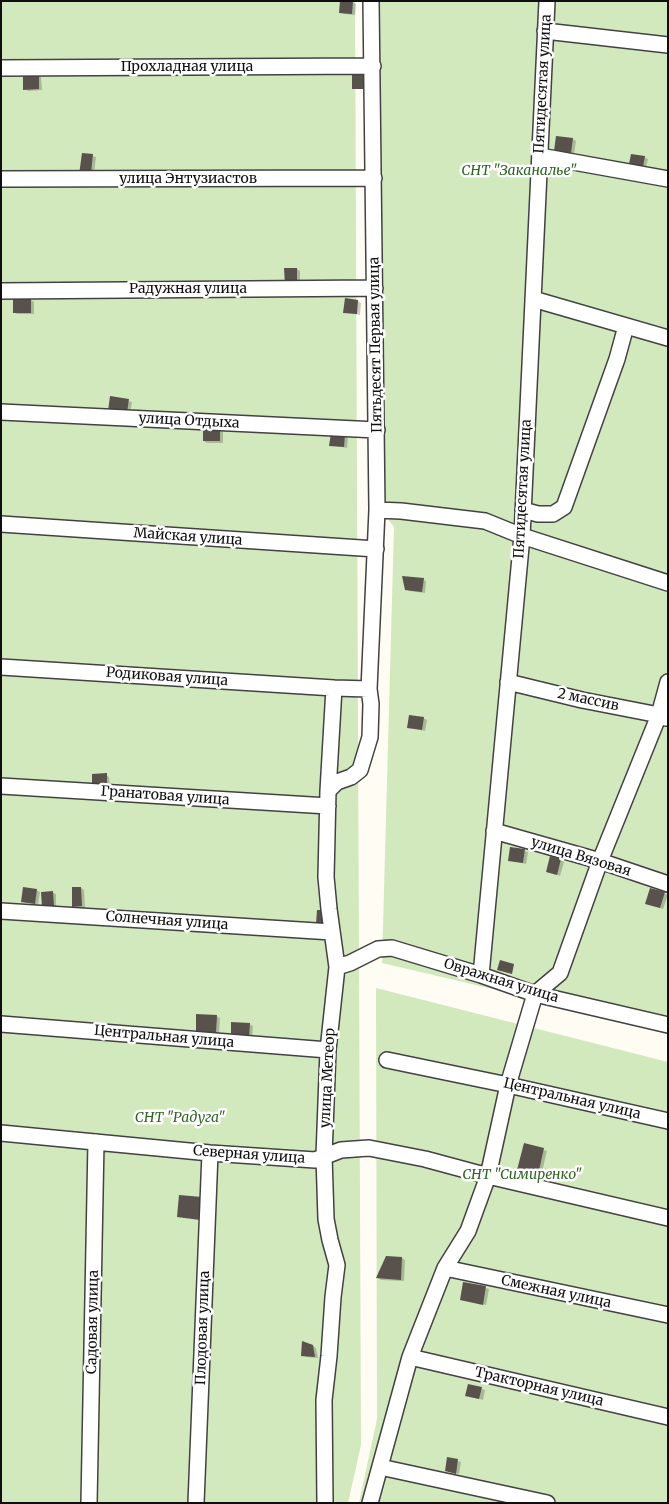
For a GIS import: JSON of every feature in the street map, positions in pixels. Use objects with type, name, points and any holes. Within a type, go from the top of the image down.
[{"type":"street","name":"Пятьдесят Первая улица","points":[[328,799],[337,782],[351,777],[360,770],[365,760],[370,737],[371,704],[369,689],[377,510],[376,288],[371,1]]},
{"type":"street","name":"Пятидесятая улица","points":[[481,975],[522,536],[547,1]]},
{"type":"street","points":[[546,31],[668,45]]},
{"type":"street","name":"Прохладная улица","points":[[1,68],[372,66]]},
{"type":"street","points":[[540,156],[668,179]]},
{"type":"street","name":"улица Энтузиастов","points":[[1,179],[374,178]]},
{"type":"street","name":"Радужная улица","points":[[1,291],[376,288]]},
{"type":"street","points":[[533,298],[668,338]]},
{"type":"street","points":[[523,510],[538,514],[553,514],[564,508],[617,359],[626,326]]},
{"type":"street","name":"улица Отдыха","points":[[1,412],[377,430]]},
{"type":"street","points":[[377,510],[401,510],[485,522],[522,536],[668,583]]},
{"type":"street","name":"Майская улица","points":[[1,524],[376,549]]},
{"type":"street","name":"Родиковая улица","points":[[1,666],[334,688]]},
{"type":"street","name":"2 массив","points":[[508,682],[663,717]]},
{"type":"street","points":[[370,1503],[410,1357],[445,1268],[468,1232],[488,1176],[508,1085],[535,994],[560,973],[600,861],[663,717],[668,682]]},
{"type":"street","points":[[334,688],[369,689]]},
{"type":"street","name":"улица Метеор","points":[[325,1503],[324,1400],[337,1265],[326,1219],[324,1156],[328,1050],[336,991],[337,967],[326,877],[334,688]]},
{"type":"street","name":"Гранатовая улица","points":[[1,786],[328,799]]},
{"type":"street","name":"улица Вязовая","points":[[494,831],[600,861],[668,884]]},
{"type":"street","name":"Солнечная улица","points":[[1,911],[332,932]]},
{"type":"street","name":"Овражная улица","points":[[337,967],[350,963],[378,949],[392,948],[481,975],[535,994],[668,1025]]},
{"type":"street","name":"Центральная улица","points":[[1,1024],[328,1050]]},
{"type":"street","name":"Центральная улица","points":[[387,1060],[668,1121]]},
{"type":"street","name":"Северная улица","points":[[1,1133],[210,1153],[315,1160],[341,1150],[369,1148],[425,1159],[488,1176],[668,1218]]},
{"type":"street","name":"Садовая улица","points":[[89,1503],[96,1142]]},
{"type":"street","name":"Плодовая улица","points":[[196,1503],[210,1153]]},
{"type":"street","name":"Смежная улица","points":[[445,1268],[668,1315]]},
{"type":"street","name":"Тракторная улица","points":[[410,1357],[668,1417]]},
{"type":"street","points":[[380,1467],[547,1503]]},
{"type":"green space","name":"СНТ \"Радуга\"","points":[[1,1],[355,1],[361,1445],[348,1503],[1,1503]]},
{"type":"green space","name":"СНТ \"Заканалье\"","points":[[371,1],[668,1],[668,1030],[382,963],[394,527],[372,498]]},
{"type":"green space","name":"СНТ \"Симиренко\"","points":[[376,988],[668,1062],[668,1503],[359,1503],[377,1419]]},
{"type":"building","points":[[340,1],[353,1],[352,14],[339,13]]},
{"type":"building","points":[[39,74],[39,89],[23,90],[23,75]]},
{"type":"building","points":[[352,74],[366,74],[366,89],[352,89]]},
{"type":"building","points":[[556,136],[573,138],[571,153],[554,151]]},
{"type":"building","points":[[82,153],[93,154],[91,173],[79,175]]},
{"type":"building","points":[[631,154],[645,156],[643,167],[629,164]]},
{"type":"building","points":[[284,268],[297,268],[297,285],[285,285]]},
{"type":"building","points":[[345,298],[358,300],[357,314],[343,313]]},
{"type":"building","points":[[13,299],[31,299],[31,313],[13,313]]},
{"type":"building","points":[[110,396],[129,399],[127,413],[108,411]]},
{"type":"building","points":[[203,428],[220,428],[220,441],[203,441]]},
{"type":"building","points":[[331,433],[345,435],[344,447],[329,446]]},
{"type":"building","points":[[402,576],[424,578],[422,592],[405,590]]},
{"type":"building","points":[[409,715],[424,717],[422,730],[407,728]]},
{"type":"building","points":[[107,773],[107,787],[92,787],[92,774]]},
{"type":"building","points":[[510,847],[525,849],[523,863],[508,861]]},
{"type":"building","points":[[550,856],[561,859],[557,875],[546,872]]},
{"type":"building","points":[[23,887],[37,889],[35,904],[21,902]]},
{"type":"building","points":[[72,887],[81,887],[82,906],[72,907]]},
{"type":"building","points":[[650,888],[665,892],[660,908],[645,904]]},
{"type":"building","points":[[53,891],[54,906],[42,907],[41,892]]},
{"type":"building","points":[[317,910],[326,910],[325,924],[316,924]]},
{"type":"building","points":[[500,960],[514,964],[512,974],[497,970]]},
{"type":"building","points":[[196,1014],[217,1015],[216,1033],[196,1032]]},
{"type":"building","points":[[231,1022],[250,1023],[249,1037],[231,1037]]},
{"type":"building","points":[[524,1143],[544,1148],[538,1175],[517,1170]]},
{"type":"building","points":[[179,1195],[202,1197],[200,1220],[177,1217]]},
{"type":"building","points":[[386,1256],[402,1257],[401,1280],[376,1278]]},
{"type":"building","points":[[463,1282],[486,1286],[483,1305],[460,1300]]},
{"type":"building","points":[[302,1341],[313,1345],[315,1357],[301,1356]]},
{"type":"building","points":[[468,1384],[482,1387],[479,1399],[465,1396]]},
{"type":"building","points":[[447,1457],[458,1459],[456,1474],[445,1471]]}]
